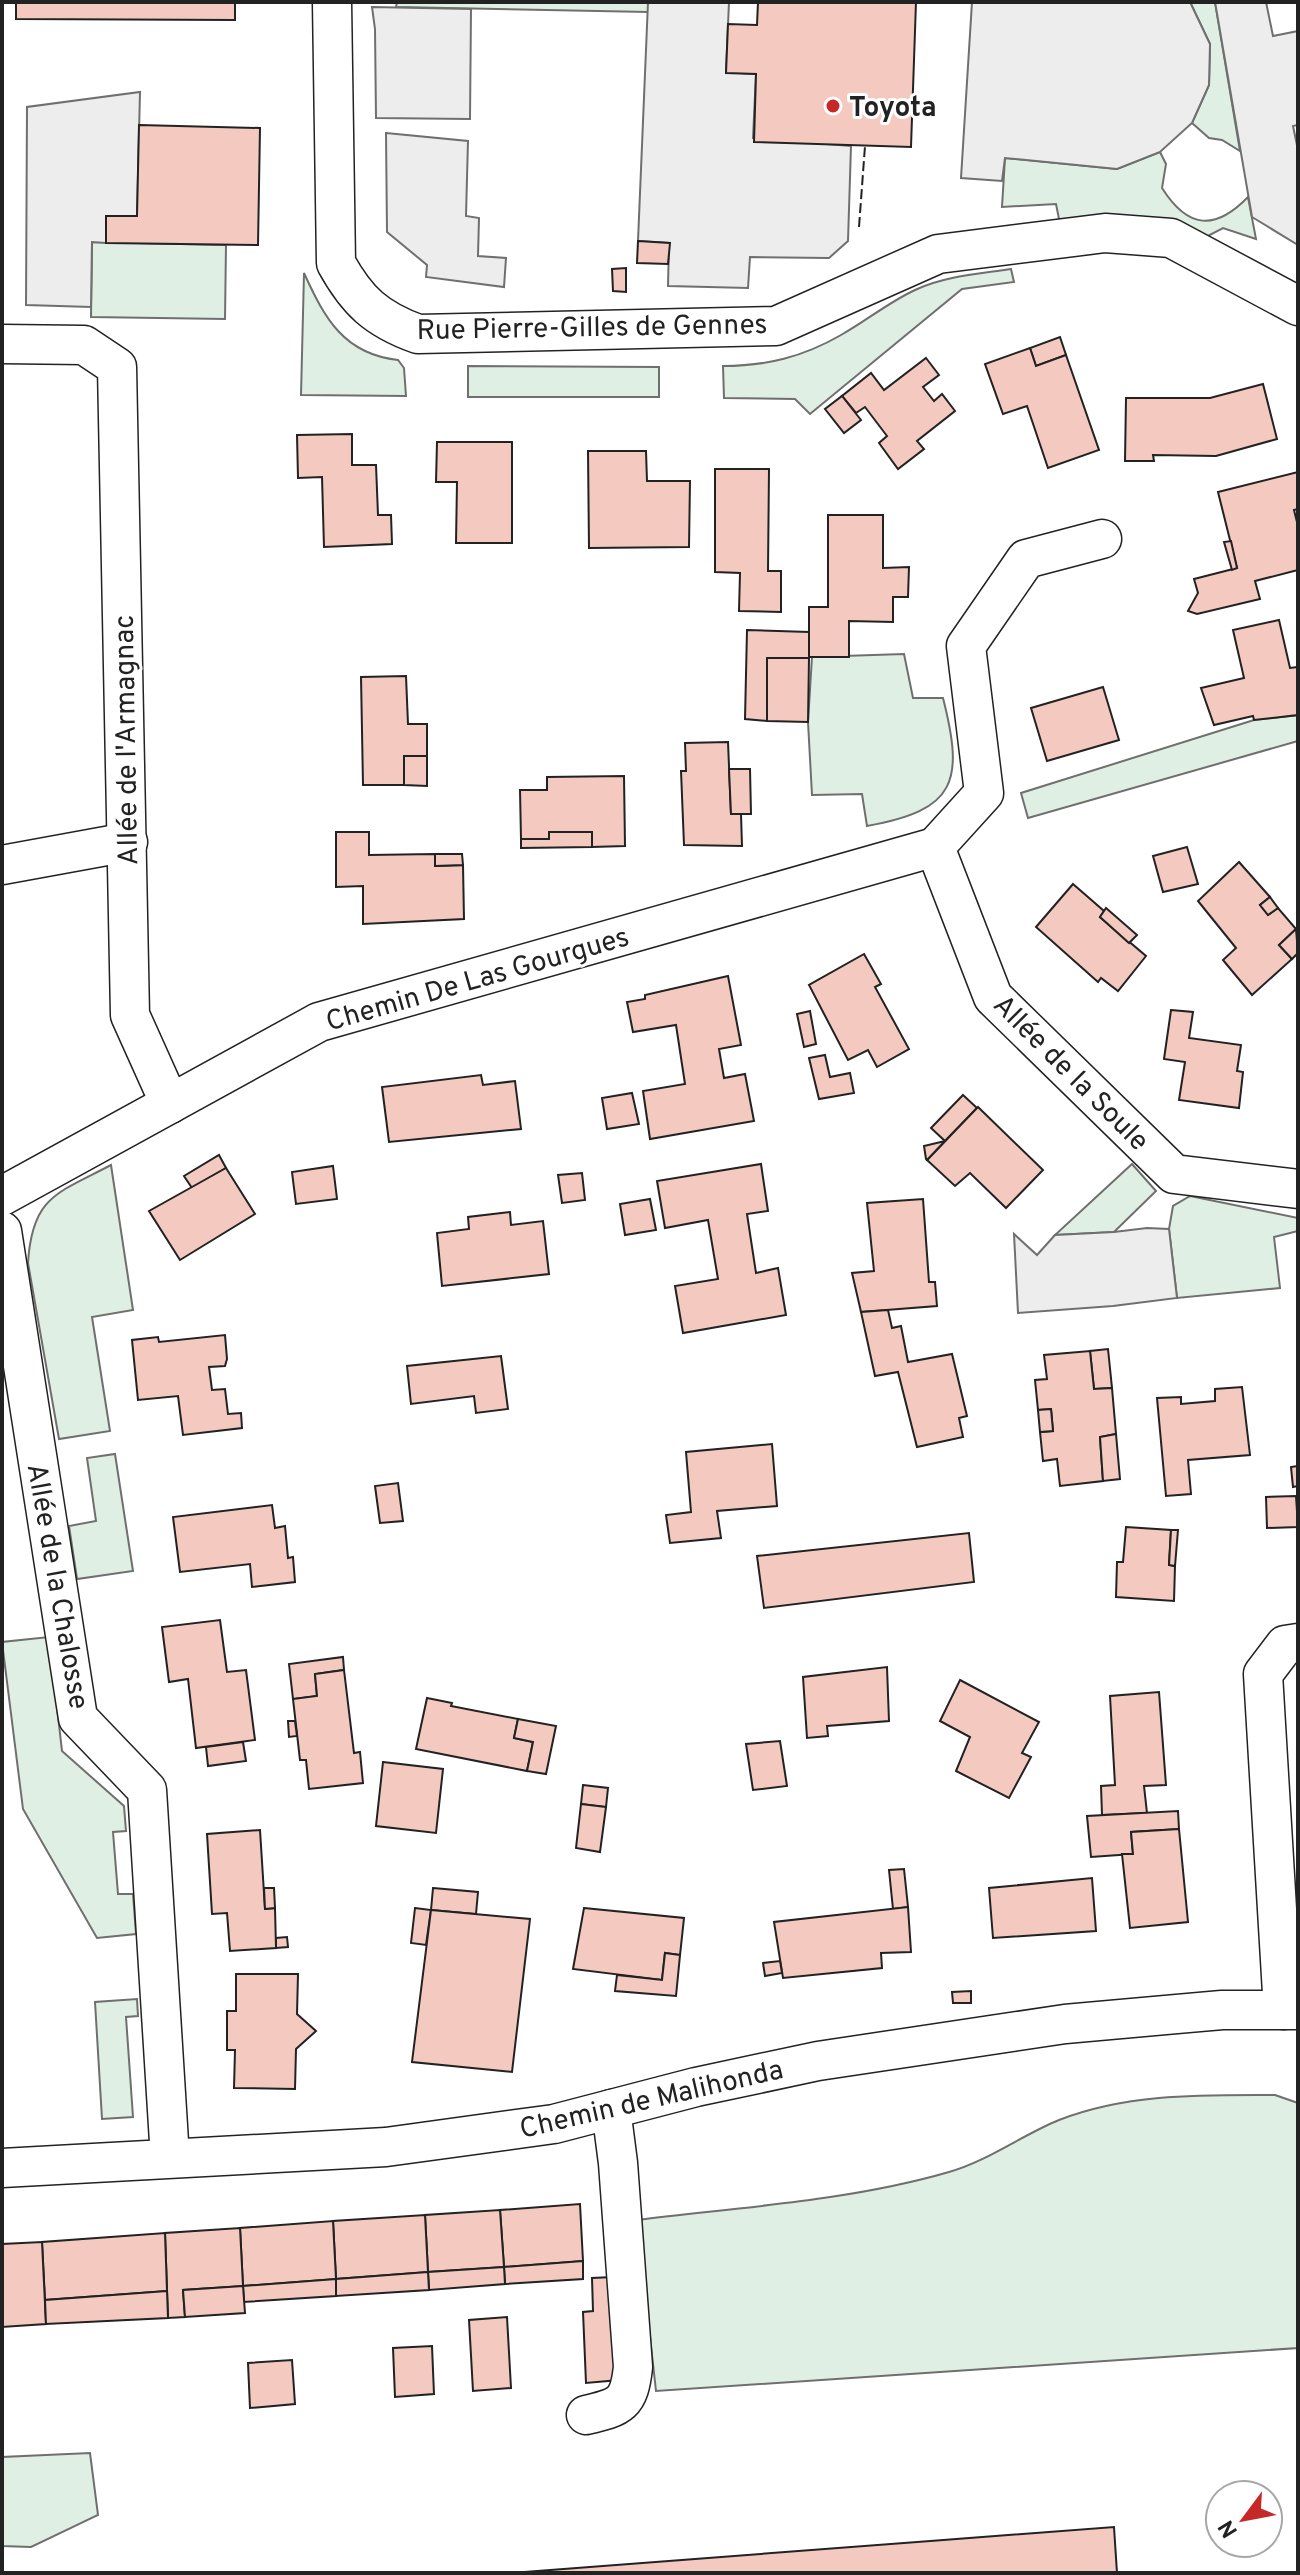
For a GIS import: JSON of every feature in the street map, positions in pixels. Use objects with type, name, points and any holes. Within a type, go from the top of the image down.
[{"type":"street","name":"Rue Pierre-Gilles de Gennes","points":[[332,2],[336,263],[350,289],[372,310],[389,323],[418,334],[776,326],[938,254],[1105,233],[1171,238],[1298,306]]},
{"type":"street","name":"Allée de l'Armagnac","points":[[2,344],[84,345],[117,367],[130,1015],[170,1104]]},
{"type":"street","points":[[935,847],[984,793],[966,646],[1026,559],[1102,539]]},
{"type":"street","points":[[2,865],[128,842]]},
{"type":"street","name":"Chemin De Las Gourgues","points":[[2,1196],[319,1022],[935,847]]},
{"type":"street","name":"Allée de la Soule","points":[[935,847],[993,997],[1174,1174],[1298,1189]]},
{"type":"street","name":"Allée de la Chalosse","points":[[2,1231],[78,1718],[147,1790],[170,2158]]},
{"type":"street","points":[[1290,2010],[1263,1674],[1285,1645],[1298,1643]]},
{"type":"street","name":"Chemin de Malihonda","points":[[2,2168],[386,2147],[554,2124],[696,2087],[818,2061],[1065,2024],[1222,2010],[1290,2010]]},
{"type":"street","points":[[586,2415],[613,2409],[624,2401],[631,2390],[633,2367],[611,2109]]},
{"type":"green space","points":[[397,2],[648,2],[648,12],[396,7]]},
{"type":"green space","points":[[1190,2],[1215,2],[1240,151],[1222,140],[1209,138],[1192,123],[1209,85],[1210,44]]},
{"type":"green space","points":[[1160,152],[1166,164],[1162,188],[1172,202],[1192,218],[1202,221],[1224,216],[1248,197],[1256,239],[1223,228],[1206,237],[1115,219],[1059,219],[1056,204],[1002,207],[1005,158],[1117,169]]},
{"type":"green space","points":[[92,242],[226,245],[225,319],[91,317]]},
{"type":"green space","points":[[1011,269],[1014,282],[962,289],[810,414],[795,399],[724,398],[723,366],[769,362],[798,354],[827,343],[926,285]]},
{"type":"green space","points":[[304,273],[320,305],[339,332],[363,350],[398,360],[404,368],[406,396],[301,395]]},
{"type":"green space","points":[[468,366],[659,367],[659,397],[468,397]]},
{"type":"green space","points":[[904,654],[913,698],[943,698],[953,751],[952,771],[947,787],[936,800],[920,811],[867,826],[862,794],[812,795],[808,722],[812,657]]},
{"type":"green space","points":[[1298,715],[1298,741],[1028,818],[1021,793],[1254,720]]},
{"type":"green space","points":[[1132,1164],[1156,1191],[1114,1232],[1055,1235]]},
{"type":"green space","points":[[111,1165],[133,1310],[92,1317],[110,1431],[59,1439],[28,1263],[31,1241],[35,1223],[51,1199]]},
{"type":"green space","points":[[1190,1196],[1298,1218],[1298,1231],[1274,1237],[1280,1288],[1177,1298],[1169,1229],[1173,1206]]},
{"type":"green space","points":[[115,1454],[133,1571],[77,1579],[69,1526],[96,1521],[87,1458]]},
{"type":"green space","points":[[49,1637],[62,1751],[124,1806],[126,1831],[113,1832],[118,1894],[133,1894],[136,1934],[97,1938],[23,1809],[2,1642]]},
{"type":"green space","points":[[137,1999],[138,2016],[126,2017],[133,2117],[102,2119],[95,2002]]},
{"type":"green space","points":[[1275,2095],[1298,2103],[1298,2348],[656,2391],[637,2220],[794,2202],[911,2182],[963,2167],[1059,2120],[1112,2105],[1166,2097]]},
{"type":"green space","points":[[90,2453],[98,2515],[31,2547],[2,2546],[2,2457]]},
{"type":"shaded area","points":[[648,2],[729,2],[726,72],[756,74],[753,138],[851,146],[848,241],[829,258],[750,257],[748,288],[668,286],[669,243],[638,241]]},
{"type":"shaded area","points":[[972,2],[1190,2],[1210,44],[1209,85],[1192,123],[1160,152],[1117,169],[1005,158],[1002,181],[961,178]]},
{"type":"shaded area","points":[[1215,2],[1266,2],[1273,36],[1298,31],[1298,125],[1293,126],[1298,150],[1298,245],[1252,217]]},
{"type":"shaded area","points":[[372,7],[471,9],[470,119],[376,118]]},
{"type":"shaded area","points":[[140,92],[137,216],[107,216],[106,243],[92,242],[91,307],[26,305],[27,107]]},
{"type":"shaded area","points":[[386,133],[468,141],[466,216],[479,218],[478,256],[506,258],[504,287],[426,277],[427,265],[387,232]]},
{"type":"shaded area","points":[[1169,1229],[1177,1298],[1018,1313],[1014,1234],[1037,1255],[1055,1235]]},
{"type":"building","points":[[16,2],[235,2],[235,20],[16,19]]},
{"type":"building","name":"Toyota","points":[[758,2],[916,2],[911,147],[754,142],[756,74],[726,73],[728,24],[757,25]]},
{"type":"building","points":[[139,125],[260,128],[258,245],[106,243],[106,216],[137,216]]},
{"type":"building","points":[[638,241],[670,243],[668,264],[637,263]]},
{"type":"building","points":[[626,268],[626,292],[613,291],[612,269]]},
{"type":"building","points":[[1060,337],[1066,355],[1036,366],[1030,348]]},
{"type":"building","points":[[1030,348],[1036,366],[1066,355],[1099,450],[1048,468],[1027,406],[1003,414],[985,364]]},
{"type":"building","points":[[926,358],[939,375],[923,387],[934,401],[942,394],[955,411],[917,441],[924,449],[898,469],[879,443],[887,436],[865,407],[856,413],[842,396],[871,373],[884,390]]},
{"type":"building","points":[[1263,384],[1277,439],[1216,456],[1153,455],[1154,461],[1125,461],[1126,398],[1210,398]]},
{"type":"building","points":[[842,396],[861,420],[844,433],[825,409]]},
{"type":"building","points":[[352,434],[352,465],[376,465],[378,515],[391,515],[392,544],[324,547],[322,477],[298,478],[297,435]]},
{"type":"building","points":[[437,442],[512,442],[512,543],[456,543],[457,482],[436,482]]},
{"type":"building","points":[[588,451],[646,451],[647,481],[690,481],[689,547],[589,548]]},
{"type":"building","points":[[715,469],[769,469],[768,571],[781,571],[781,612],[739,611],[740,573],[715,572]]},
{"type":"building","points":[[1298,472],[1298,509],[1294,510],[1298,526],[1298,570],[1255,581],[1260,599],[1197,614],[1188,611],[1198,593],[1194,579],[1237,568],[1218,492]]},
{"type":"building","points":[[828,515],[883,515],[883,568],[909,567],[908,597],[893,597],[893,622],[849,621],[849,657],[809,657],[809,607],[828,607]]},
{"type":"building","points":[[1231,541],[1237,568],[1232,570],[1224,542]]},
{"type":"building","points":[[1279,620],[1290,668],[1298,667],[1298,715],[1254,720],[1253,716],[1214,725],[1201,688],[1244,678],[1233,630]]},
{"type":"building","points":[[747,630],[809,632],[809,658],[767,658],[767,721],[745,719]]},
{"type":"building","points":[[767,658],[809,658],[808,722],[767,721]]},
{"type":"building","points":[[406,676],[408,724],[427,724],[427,756],[404,756],[404,785],[363,785],[361,677]]},
{"type":"building","points":[[1103,687],[1119,740],[1047,761],[1031,708]]},
{"type":"building","points":[[728,742],[731,814],[741,814],[742,846],[684,845],[681,771],[686,771],[685,743]]},
{"type":"building","points":[[404,756],[427,756],[427,786],[404,785]]},
{"type":"building","points":[[729,769],[750,769],[751,814],[731,814]]},
{"type":"building","points":[[624,776],[625,846],[592,847],[592,832],[549,832],[549,839],[521,839],[520,790],[547,790],[547,777]]},
{"type":"building","points":[[336,832],[369,832],[369,855],[435,854],[435,866],[463,865],[464,919],[363,924],[363,886],[336,887]]},
{"type":"building","points":[[549,832],[592,832],[592,847],[521,848],[521,839],[549,839]]},
{"type":"building","points":[[1187,847],[1198,884],[1163,892],[1153,856]]},
{"type":"building","points":[[435,854],[462,854],[463,865],[435,866]]},
{"type":"building","points":[[1239,862],[1270,897],[1260,905],[1268,915],[1278,908],[1296,929],[1279,945],[1292,959],[1252,995],[1223,960],[1236,948],[1198,901]]},
{"type":"building","points":[[1073,884],[1104,911],[1100,917],[1146,956],[1118,991],[1101,978],[1098,982],[1036,927]]},
{"type":"building","points":[[1270,897],[1278,908],[1268,915],[1260,905]]},
{"type":"building","points":[[1106,908],[1137,935],[1129,943],[1100,917]]},
{"type":"building","points":[[1296,929],[1298,953],[1292,959],[1279,945]]},
{"type":"building","points":[[864,954],[881,984],[875,987],[909,1049],[877,1067],[868,1050],[848,1060],[809,985]]},
{"type":"building","points":[[728,976],[741,1045],[719,1049],[724,1078],[745,1074],[754,1121],[650,1139],[643,1091],[685,1084],[676,1025],[633,1032],[627,1002]]},
{"type":"building","points":[[1171,1010],[1193,1012],[1189,1038],[1241,1045],[1237,1071],[1243,1072],[1239,1108],[1179,1100],[1185,1062],[1164,1059]]},
{"type":"building","points":[[810,1011],[816,1044],[804,1047],[797,1014]]},
{"type":"building","points":[[825,1055],[830,1077],[850,1073],[854,1093],[819,1099],[809,1058]]},
{"type":"building","points":[[481,1075],[483,1085],[515,1081],[521,1129],[389,1142],[382,1087]]},
{"type":"building","points":[[632,1093],[639,1124],[607,1129],[602,1098]]},
{"type":"building","points":[[963,1095],[977,1108],[945,1141],[931,1128]]},
{"type":"building","points":[[978,1107],[1043,1170],[1006,1208],[970,1173],[955,1186],[927,1160]]},
{"type":"building","points":[[945,1141],[927,1160],[926,1159],[924,1146]]},
{"type":"building","points":[[219,1155],[226,1168],[192,1188],[184,1176]]},
{"type":"building","points":[[761,1164],[768,1211],[747,1214],[756,1273],[778,1268],[786,1315],[683,1333],[675,1286],[718,1279],[708,1220],[665,1228],[657,1181]]},
{"type":"building","points":[[333,1166],[337,1199],[296,1204],[292,1172]]},
{"type":"building","points":[[226,1168],[255,1214],[180,1260],[149,1211]]},
{"type":"building","points":[[582,1173],[585,1200],[562,1203],[558,1175]]},
{"type":"building","points":[[650,1199],[656,1230],[625,1235],[620,1204]]},
{"type":"building","points":[[923,1199],[929,1282],[935,1282],[937,1306],[861,1312],[852,1273],[874,1271],[867,1203]]},
{"type":"building","points":[[510,1212],[511,1225],[543,1221],[549,1274],[442,1286],[437,1233],[469,1229],[468,1217]]},
{"type":"building","points":[[888,1310],[892,1328],[901,1326],[908,1362],[952,1354],[967,1416],[959,1418],[963,1437],[917,1447],[898,1372],[875,1376],[861,1312]]},
{"type":"building","points":[[225,1335],[225,1366],[209,1367],[212,1390],[225,1389],[228,1414],[241,1413],[242,1428],[183,1435],[178,1396],[138,1400],[132,1340],[158,1337],[159,1342]]},
{"type":"building","points":[[1108,1349],[1112,1388],[1094,1389],[1090,1351]]},
{"type":"building","points":[[1090,1351],[1094,1389],[1112,1388],[1116,1434],[1100,1437],[1103,1481],[1060,1486],[1057,1459],[1043,1461],[1040,1432],[1053,1431],[1051,1409],[1038,1410],[1035,1380],[1047,1379],[1044,1355]]},
{"type":"building","points":[[501,1356],[508,1409],[476,1413],[474,1396],[411,1404],[407,1366]]},
{"type":"building","points":[[1242,1387],[1250,1455],[1188,1460],[1191,1494],[1166,1496],[1157,1398],[1181,1397],[1181,1404],[1215,1401],[1215,1389]]},
{"type":"building","points":[[1051,1409],[1053,1431],[1040,1432],[1038,1410]]},
{"type":"building","points":[[1116,1434],[1120,1479],[1103,1481],[1100,1437]]},
{"type":"building","points":[[772,1444],[777,1506],[717,1511],[721,1538],[670,1543],[666,1515],[691,1512],[686,1452]]},
{"type":"building","points":[[1298,1466],[1298,1486],[1293,1487],[1291,1467]]},
{"type":"building","points":[[398,1483],[403,1521],[380,1523],[375,1486]]},
{"type":"building","points":[[1296,1496],[1298,1527],[1267,1528],[1266,1497]]},
{"type":"building","points":[[272,1505],[275,1528],[285,1526],[288,1558],[293,1557],[295,1582],[252,1587],[250,1564],[180,1572],[173,1517]]},
{"type":"building","points":[[1126,1527],[1171,1530],[1169,1565],[1175,1566],[1174,1601],[1116,1597],[1117,1562],[1123,1562]]},
{"type":"building","points":[[1171,1530],[1178,1530],[1175,1566],[1169,1565]]},
{"type":"building","points":[[969,1533],[974,1582],[764,1608],[757,1556]]},
{"type":"building","points":[[220,1620],[227,1672],[246,1670],[255,1740],[196,1748],[188,1679],[169,1682],[162,1627]]},
{"type":"building","points":[[343,1657],[344,1670],[315,1674],[317,1696],[293,1699],[289,1664]]},
{"type":"building","points":[[887,1667],[889,1721],[827,1726],[828,1736],[807,1738],[803,1677]]},
{"type":"building","points":[[344,1670],[354,1753],[360,1752],[363,1783],[309,1789],[306,1760],[300,1760],[293,1699],[317,1696],[315,1674]]},
{"type":"building","points":[[960,1680],[1039,1722],[1022,1753],[1031,1757],[1009,1798],[956,1771],[970,1737],[940,1721]]},
{"type":"building","points":[[1159,1692],[1166,1785],[1144,1786],[1147,1813],[1102,1815],[1101,1786],[1115,1785],[1110,1696]]},
{"type":"building","points":[[427,1698],[518,1719],[514,1738],[533,1742],[527,1771],[416,1749]]},
{"type":"building","points":[[518,1719],[556,1726],[546,1774],[527,1771],[533,1742],[514,1738]]},
{"type":"building","points":[[288,1721],[295,1721],[297,1736],[289,1737]]},
{"type":"building","points":[[780,1741],[787,1786],[753,1790],[746,1744]]},
{"type":"building","points":[[243,1742],[246,1761],[208,1766],[206,1747]]},
{"type":"building","points":[[383,1762],[443,1769],[436,1833],[376,1826]]},
{"type":"building","points":[[583,1785],[608,1788],[606,1807],[581,1804]]},
{"type":"building","points":[[581,1804],[606,1807],[600,1852],[576,1848]]},
{"type":"building","points":[[1178,1811],[1179,1829],[1131,1832],[1133,1854],[1091,1857],[1087,1816]]},
{"type":"building","points":[[1179,1829],[1188,1922],[1130,1928],[1122,1854],[1133,1854],[1131,1832]]},
{"type":"building","points":[[260,1830],[265,1909],[275,1908],[276,1948],[230,1951],[227,1913],[212,1914],[207,1834]]},
{"type":"building","points":[[904,1869],[908,1907],[893,1909],[889,1870]]},
{"type":"building","points":[[1092,1878],[1096,1931],[993,1938],[989,1888]]},
{"type":"building","points":[[264,1888],[274,1888],[275,1908],[265,1909]]},
{"type":"building","points":[[433,1888],[478,1892],[476,1914],[431,1910]]},
{"type":"building","points":[[908,1907],[911,1952],[881,1953],[882,1968],[783,1978],[774,1922]]},
{"type":"building","points":[[415,1908],[431,1910],[426,1945],[411,1943]]},
{"type":"building","points":[[584,1908],[684,1918],[680,1955],[665,1953],[662,1980],[573,1969]]},
{"type":"building","points":[[431,1910],[530,1919],[512,2072],[412,2062]]},
{"type":"building","points":[[287,1937],[288,1947],[276,1948],[276,1938]]},
{"type":"building","points":[[665,1953],[680,1955],[676,1996],[615,1991],[617,1975],[662,1980]]},
{"type":"building","points":[[780,1961],[782,1973],[765,1976],[763,1963]]},
{"type":"building","points":[[236,1974],[298,1974],[297,2014],[316,2031],[296,2049],[295,2089],[234,2088],[235,2050],[227,2050],[227,2011],[236,2011]]},
{"type":"building","points":[[971,1991],[971,2003],[953,2003],[952,1992]]},
{"type":"building","points":[[580,2204],[583,2261],[504,2267],[500,2210]]},
{"type":"building","points":[[500,2210],[504,2267],[428,2272],[425,2215]]},
{"type":"building","points":[[425,2215],[428,2272],[336,2279],[333,2221]]},
{"type":"building","points":[[333,2221],[336,2279],[243,2286],[240,2228]]},
{"type":"building","points":[[240,2228],[243,2286],[183,2290],[185,2317],[168,2318],[165,2233]]},
{"type":"building","points":[[165,2233],[167,2291],[45,2300],[42,2242]]},
{"type":"building","points":[[42,2242],[46,2324],[2,2327],[2,2244]]},
{"type":"building","points":[[583,2261],[583,2279],[505,2284],[504,2267]]},
{"type":"building","points":[[504,2267],[505,2284],[429,2290],[428,2272]]},
{"type":"building","points":[[428,2272],[429,2290],[336,2296],[336,2279]]},
{"type":"building","points":[[613,2277],[619,2380],[586,2383],[583,2312],[593,2311],[592,2278]]},
{"type":"building","points":[[336,2279],[336,2296],[244,2302],[243,2286]]},
{"type":"building","points":[[243,2286],[245,2313],[185,2317],[183,2290]]},
{"type":"building","points":[[167,2291],[168,2318],[46,2324],[45,2300]]},
{"type":"building","points":[[507,2317],[511,2388],[473,2391],[469,2320]]},
{"type":"building","points":[[432,2346],[434,2394],[395,2397],[393,2348]]},
{"type":"building","points":[[292,2360],[295,2404],[250,2408],[248,2363]]},
{"type":"building","points":[[1114,2527],[1117,2573],[511,2573]]},
{"type":"fence","points":[[859,227],[865,146]]},
{"type":"place","name":"Toyota","points":[[833,106]]}]
